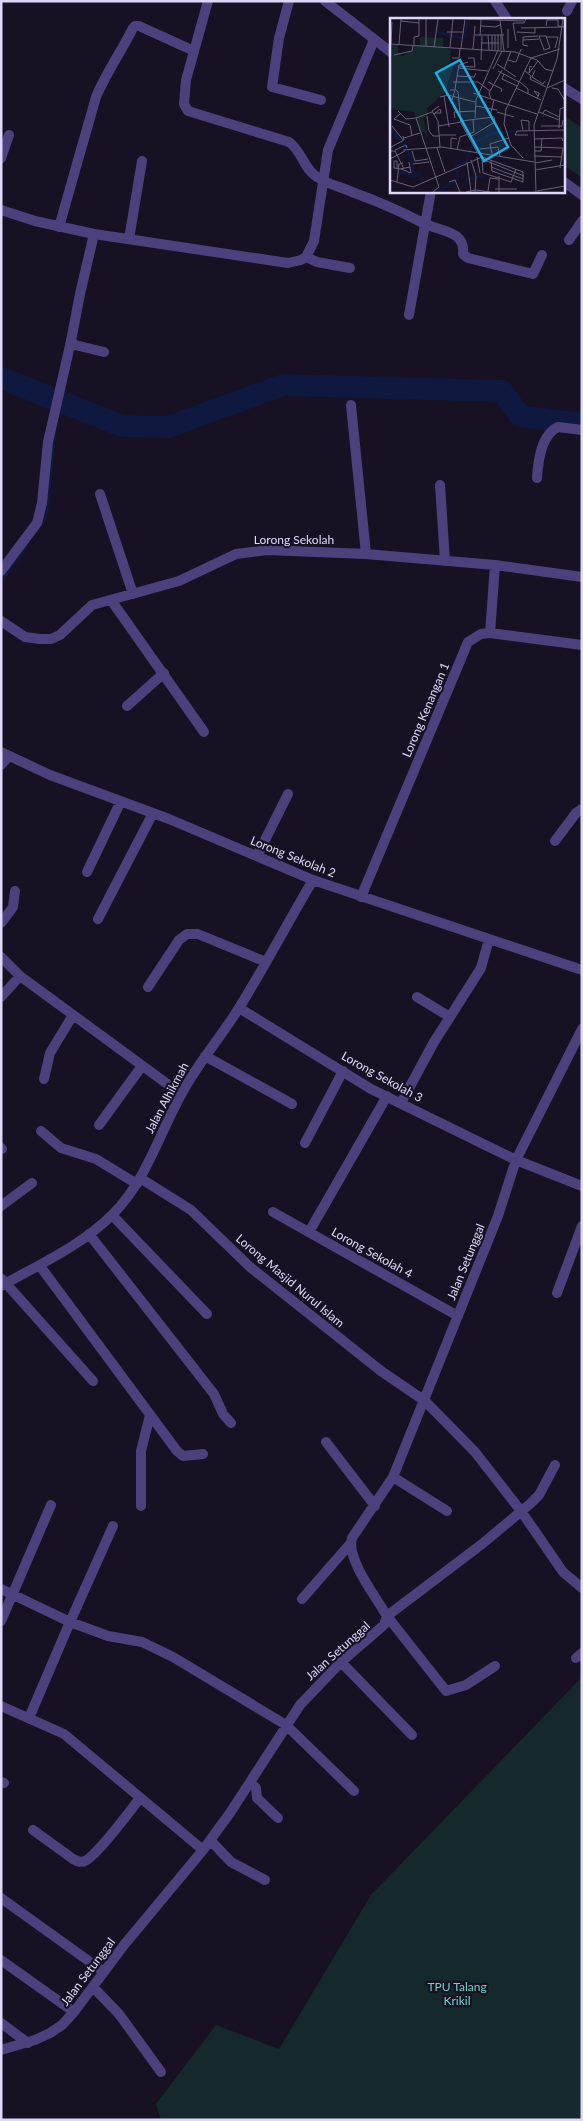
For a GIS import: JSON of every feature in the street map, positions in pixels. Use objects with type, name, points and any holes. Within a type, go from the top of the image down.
[{"type":"street","points":[[208,1],[186,80],[184,104],[188,111],[289,142],[299,151],[306,167],[323,180],[407,214],[425,224],[446,230],[462,241],[464,245],[463,254],[468,258],[533,274],[542,255]]},
{"type":"street","points":[[289,1],[279,38],[272,87],[321,100]]},
{"type":"street","points":[[324,1],[390,52]]},
{"type":"street","points":[[495,1],[506,18]]},
{"type":"street","points":[[567,11],[572,1]]},
{"type":"street","points":[[59,227],[96,97],[102,82],[133,28],[139,26],[194,51]]},
{"type":"street","points":[[1,210],[59,227],[94,234],[288,263],[302,260],[306,257],[314,241],[328,150],[374,40]]},
{"type":"street","points":[[566,89],[582,99]]},
{"type":"street","points":[[1,158],[9,135]]},
{"type":"street","points":[[129,239],[142,161]]},
{"type":"street","points":[[566,183],[582,195]]},
{"type":"street","points":[[409,315],[431,192]]},
{"type":"street","points":[[568,240],[582,221]]},
{"type":"street","points":[[1,570],[37,523],[42,503],[46,460],[56,405],[94,234]]},
{"type":"street","points":[[306,257],[317,262],[350,268]]},
{"type":"street","points":[[71,342],[104,352]]},
{"type":"street","points":[[350,405],[366,554]]},
{"type":"street","points":[[537,478],[538,457],[552,431],[558,427],[582,430]]},
{"type":"street","points":[[440,485],[445,561]]},
{"type":"street","points":[[100,494],[133,594]]},
{"type":"street","name":"Lorong Sekolah","points":[[1,621],[25,637],[51,639],[60,635],[88,608],[172,584],[236,554],[255,551],[296,550],[366,554],[495,565],[582,577]]},
{"type":"street","points":[[495,565],[490,633],[582,645]]},
{"type":"street","points":[[111,600],[204,732]]},
{"type":"street","name":"Lorong Kenangan 1","points":[[361,897],[468,642],[481,634],[490,633]]},
{"type":"street","points":[[126,706],[164,673]]},
{"type":"street","points":[[1,765],[5,754]]},
{"type":"street","name":"Lorong Sekolah 2","points":[[5,754],[50,776],[153,813],[313,880],[582,970]]},
{"type":"street","points":[[257,856],[288,794]]},
{"type":"street","points":[[88,872],[122,801]]},
{"type":"street","points":[[555,841],[576,813],[582,809]]},
{"type":"street","points":[[98,919],[153,813]]},
{"type":"street","name":"Jalan Alhikmah","points":[[3,1283],[40,1266],[89,1234],[112,1215],[139,1181],[181,1094],[239,1008],[313,880]]},
{"type":"street","points":[[1,923],[14,907],[15,891]]},
{"type":"street","points":[[148,987],[179,940],[187,934],[198,934],[266,962]]},
{"type":"street","points":[[401,1103],[434,1042],[481,968],[489,939]]},
{"type":"street","points":[[1,958],[20,976],[181,1094]]},
{"type":"street","points":[[1,997],[20,976]]},
{"type":"street","points":[[417,997],[450,1017]]},
{"type":"street","name":"Lorong Sekolah 3","points":[[239,1008],[387,1096],[516,1160],[582,1186]]},
{"type":"street","points":[[44,1079],[50,1053],[73,1015]]},
{"type":"street","name":"Jalan Setunggal","points":[[302,1599],[350,1544],[358,1526],[375,1506],[393,1477],[498,1216],[516,1160],[582,1029]]},
{"type":"street","points":[[205,1056],[292,1104]]},
{"type":"street","points":[[99,1125],[142,1066]]},
{"type":"street","points":[[305,1143],[343,1071]]},
{"type":"street","points":[[309,1232],[387,1096]]},
{"type":"street","name":"Lorong Masjid Nurul Islam","points":[[41,1132],[61,1148],[96,1159],[190,1210],[250,1267],[381,1371],[425,1401],[475,1452],[521,1511],[563,1572],[582,1588]]},
{"type":"street","points":[[1,1206],[32,1183]]},
{"type":"street","name":"Lorong Sekolah 4","points":[[273,1212],[458,1316]]},
{"type":"street","points":[[112,1215],[207,1314]]},
{"type":"street","points":[[557,1293],[582,1226]]},
{"type":"street","points":[[89,1234],[214,1394],[223,1414],[231,1423]]},
{"type":"street","points":[[40,1266],[181,1455],[203,1454]]},
{"type":"street","points":[[3,1283],[93,1382]]},
{"type":"street","points":[[141,1506],[141,1451],[150,1415]]},
{"type":"street","points":[[326,1442],[375,1506]]},
{"type":"street","name":"Jalan Setunggal","points":[[1,2050],[28,2042],[58,2029],[74,2012],[203,1850],[250,1782],[286,1725],[310,1694],[341,1662],[380,1630],[386,1622],[387,1616],[482,1544],[539,1495],[555,1465]]},
{"type":"street","points":[[393,1477],[447,1511]]},
{"type":"street","points":[[1,1621],[51,1505]]},
{"type":"street","points":[[29,1718],[113,1526]]},
{"type":"street","points":[[350,1544],[354,1561],[387,1616],[446,1691],[466,1685],[494,1666]]},
{"type":"street","points":[[1,1588],[70,1622],[108,1636],[142,1642],[165,1653],[286,1725],[354,1791]]},
{"type":"street","points":[[341,1662],[412,1735]]},
{"type":"street","points":[[1,1706],[64,1734],[203,1850]]},
{"type":"street","points":[[250,1782],[256,1788],[257,1797],[278,1818]]},
{"type":"street","points":[[33,1830],[73,1859],[79,1862],[85,1861],[140,1798]]},
{"type":"street","points":[[210,1840],[231,1862],[265,1880]]},
{"type":"street","points":[[1,1898],[104,1972]]},
{"type":"street","points":[[1,1960],[74,2012]]},
{"type":"street","points":[[93,1987],[119,2014],[161,2072]]},
{"type":"street","points":[[1,2023],[28,2042]]},
{"type":"green space","points":[[566,117],[582,128],[582,178],[566,166]]},
{"type":"green space","name":"TPU Talang Krikil","points":[[582,1677],[582,2120],[161,2120],[156,2104],[216,2025],[279,2049],[371,1895]]},
{"type":"waterway","points":[[1,378],[122,426],[168,427],[283,385],[502,391],[520,416],[582,424]]},
{"type":"waterway","points":[[42,524],[47,510],[54,435]]},
{"type":"waterway","points":[[1,581],[27,544]]}]
